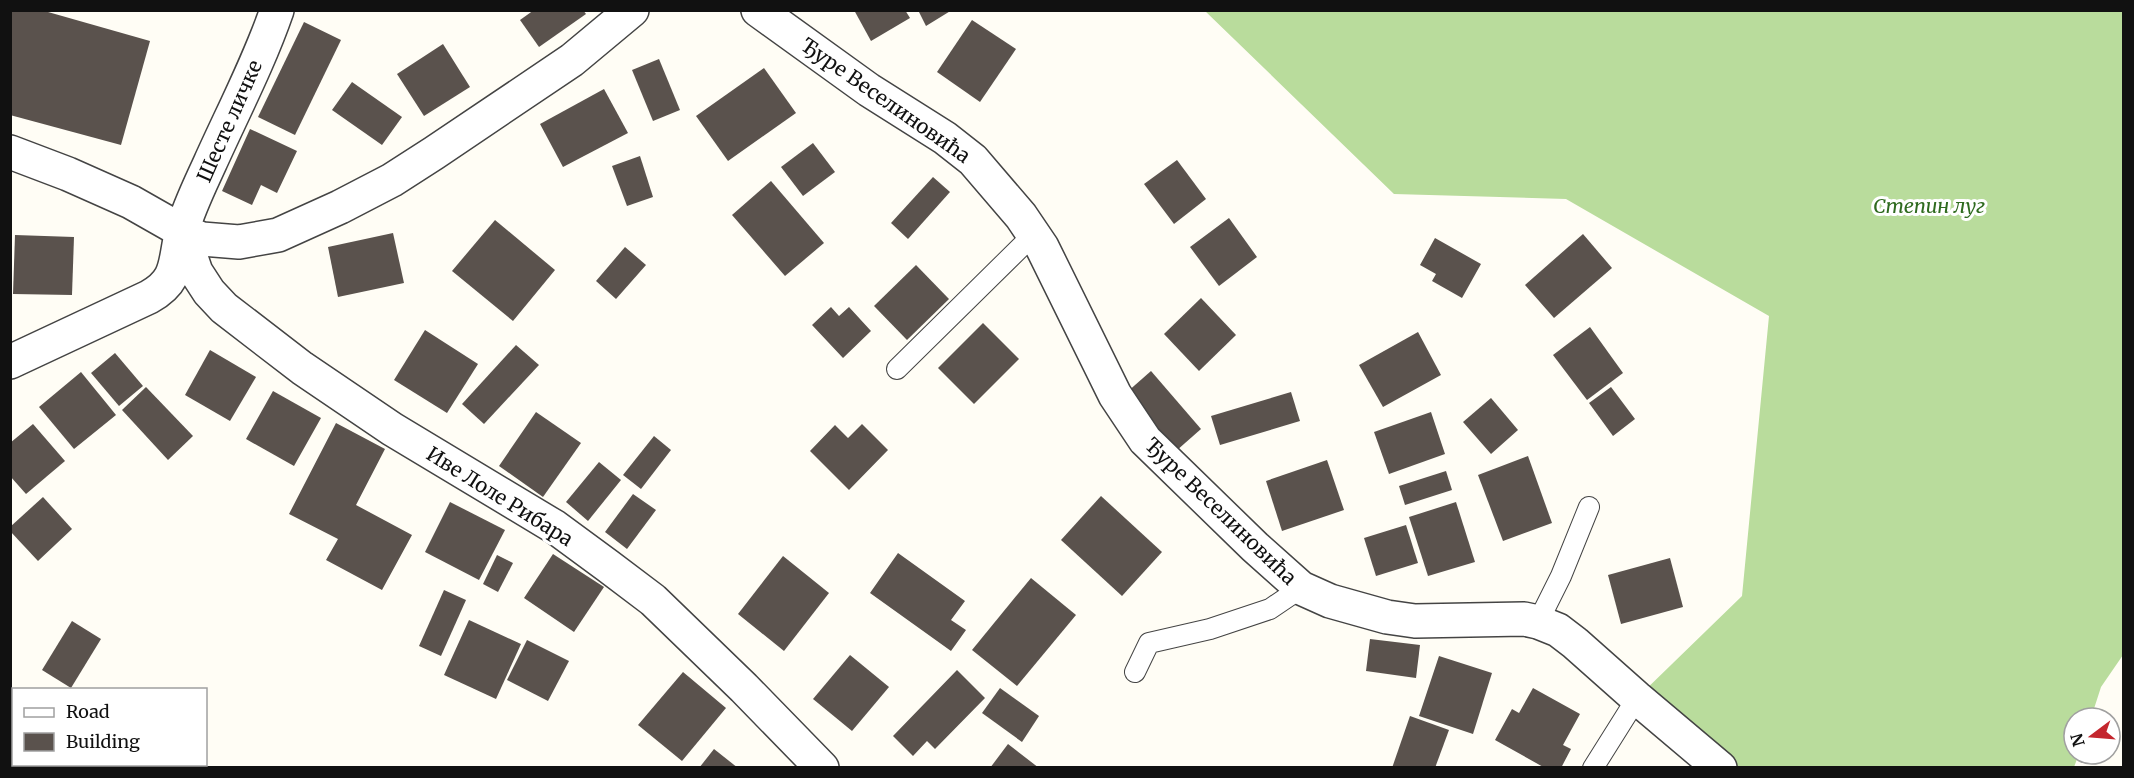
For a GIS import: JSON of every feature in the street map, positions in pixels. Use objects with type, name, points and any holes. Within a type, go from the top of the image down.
[{"type":"street","name":"Шесте личке","points":[[10,362],[160,291],[169,282],[177,265],[182,231],[194,199],[277,10]]},
{"type":"street","points":[[10,152],[68,174],[131,202],[182,231],[202,239],[220,242],[247,241],[278,235],[392,180],[563,67],[632,10]]},
{"type":"street","name":"Ђуре Веселиновића","points":[[758,10],[869,90],[945,138],[973,160],[1034,234],[1055,271],[1115,395],[1145,440],[1255,547],[1301,588],[1330,601],[1387,617],[1415,621],[1524,619],[1558,630],[1720,768]]},
{"type":"street","name":"Иве Лоле Рибара","points":[[182,231],[196,272],[209,292],[224,308],[302,368],[392,429],[555,527],[653,600],[822,768]]},
{"type":"lane","points":[[897,369],[1034,234]]},
{"type":"lane","points":[[1538,622],[1561,576],[1589,507]]},
{"type":"lane","points":[[1135,672],[1149,643],[1210,628],[1270,609],[1301,588]]},
{"type":"lane","points":[[1593,768],[1636,698]]},
{"type":"green space","name":"Степин луг","points":[[1205,11],[2123,11],[2123,655],[2101,687],[2095,706],[2062,706],[2062,766],[2074,767],[1720,767],[1637,698],[1742,596],[1769,316],[1566,199],[1394,194]]},
{"type":"building","points":[[10,10],[41,10],[150,41],[121,145],[10,115]]},
{"type":"building","points":[[534,10],[583,10],[586,14],[539,47],[520,20]]},
{"type":"building","points":[[854,10],[905,10],[910,18],[871,41]]},
{"type":"building","points":[[918,10],[952,10],[926,26]]},
{"type":"building","points":[[972,20],[1016,49],[980,102],[937,72]]},
{"type":"building","points":[[304,22],[341,40],[295,135],[258,117]]},
{"type":"building","points":[[443,44],[470,87],[424,116],[397,74]]},
{"type":"building","points":[[659,59],[680,110],[653,121],[632,70]]},
{"type":"building","points":[[764,68],[796,113],[728,161],[696,116]]},
{"type":"building","points":[[352,82],[402,117],[382,145],[332,110]]},
{"type":"building","points":[[604,89],[628,133],[563,167],[540,124]]},
{"type":"building","points":[[250,129],[297,151],[277,193],[261,185],[252,205],[222,191]]},
{"type":"building","points":[[813,143],[835,172],[803,196],[781,167]]},
{"type":"building","points":[[640,156],[653,197],[627,206],[612,166]]},
{"type":"building","points":[[1177,160],[1206,199],[1174,224],[1144,184]]},
{"type":"building","points":[[933,177],[950,192],[908,239],[891,223]]},
{"type":"building","points":[[771,181],[824,243],[785,276],[732,215]]},
{"type":"building","points":[[1229,218],[1257,257],[1219,286],[1190,247]]},
{"type":"building","points":[[495,220],[555,270],[513,321],[452,271]]},
{"type":"building","points":[[393,233],[404,283],[338,297],[328,247]]},
{"type":"building","points":[[1583,234],[1612,268],[1554,318],[1525,285]]},
{"type":"building","points":[[15,235],[74,237],[72,295],[13,294]]},
{"type":"building","points":[[1435,238],[1481,264],[1462,298],[1432,281],[1436,274],[1420,265]]},
{"type":"building","points":[[625,247],[646,265],[616,299],[596,281]]},
{"type":"building","points":[[916,265],[949,299],[907,340],[874,306]]},
{"type":"building","points":[[1201,298],[1236,335],[1199,371],[1164,334]]},
{"type":"building","points":[[831,307],[839,316],[849,307],[871,331],[843,358],[812,325]]},
{"type":"building","points":[[983,323],[1019,359],[974,404],[938,368]]},
{"type":"building","points":[[1590,327],[1623,373],[1587,400],[1553,355]]},
{"type":"building","points":[[425,330],[478,364],[447,413],[394,380]]},
{"type":"building","points":[[1418,332],[1441,375],[1383,407],[1359,365]]},
{"type":"building","points":[[516,345],[539,365],[484,424],[462,404]]},
{"type":"building","points":[[210,350],[256,377],[230,421],[185,395]]},
{"type":"building","points":[[115,353],[143,386],[119,406],[91,373]]},
{"type":"building","points":[[1151,371],[1201,429],[1176,451],[1126,393]]},
{"type":"building","points":[[81,372],[116,415],[74,449],[39,407]]},
{"type":"building","points":[[146,387],[193,436],[168,460],[122,410]]},
{"type":"building","points":[[1611,387],[1635,419],[1613,436],[1589,403]]},
{"type":"building","points":[[273,391],[321,418],[294,466],[246,439]]},
{"type":"building","points":[[1291,392],[1300,421],[1220,445],[1211,416]]},
{"type":"building","points":[[1491,398],[1518,430],[1491,454],[1463,422]]},
{"type":"building","points":[[536,412],[581,443],[543,497],[499,466]]},
{"type":"building","points":[[1431,412],[1445,454],[1389,474],[1374,432]]},
{"type":"building","points":[[336,423],[385,449],[356,505],[412,535],[382,590],[326,560],[338,539],[289,514]]},
{"type":"building","points":[[33,424],[65,461],[26,494],[10,476],[10,443]]},
{"type":"building","points":[[862,424],[888,450],[849,490],[810,451],[835,425],[848,438]]},
{"type":"building","points":[[654,436],[671,450],[641,489],[623,475]]},
{"type":"building","points":[[1528,456],[1552,523],[1503,541],[1478,475]]},
{"type":"building","points":[[1327,460],[1344,510],[1282,531],[1266,481]]},
{"type":"building","points":[[599,462],[621,480],[588,521],[566,502]]},
{"type":"building","points":[[1446,471],[1452,490],[1405,505],[1399,486]]},
{"type":"building","points":[[633,494],[656,510],[627,549],[605,532]]},
{"type":"building","points":[[1101,496],[1162,552],[1122,596],[1061,540]]},
{"type":"building","points":[[43,497],[72,529],[38,561],[10,531],[10,527]]},
{"type":"building","points":[[450,502],[505,530],[479,580],[425,552]]},
{"type":"building","points":[[1456,502],[1475,562],[1428,576],[1409,517]]},
{"type":"building","points":[[1406,525],[1418,563],[1376,576],[1364,538]]},
{"type":"building","points":[[898,553],[965,601],[951,620],[966,630],[951,651],[870,593]]},
{"type":"building","points":[[553,554],[604,587],[574,632],[524,598]]},
{"type":"building","points":[[497,555],[513,563],[498,592],[483,584]]},
{"type":"building","points":[[783,556],[829,593],[784,651],[738,614]]},
{"type":"building","points":[[1670,558],[1683,607],[1621,624],[1608,575]]},
{"type":"building","points":[[1031,578],[1076,615],[1017,686],[972,650]]},
{"type":"building","points":[[444,590],[466,600],[441,656],[419,646]]},
{"type":"building","points":[[469,620],[521,644],[496,699],[444,675]]},
{"type":"building","points":[[72,621],[101,639],[71,688],[42,670]]},
{"type":"building","points":[[1370,639],[1420,645],[1416,678],[1366,671]]},
{"type":"building","points":[[527,640],[569,661],[548,701],[507,680]]},
{"type":"building","points":[[850,655],[889,687],[852,731],[813,699]]},
{"type":"building","points":[[1439,656],[1492,673],[1473,734],[1419,716]]},
{"type":"building","points":[[957,670],[985,698],[935,749],[927,741],[913,756],[893,736]]},
{"type":"building","points":[[683,672],[726,708],[682,761],[638,725]]},
{"type":"building","points":[[1000,688],[1039,716],[1022,742],[982,713]]},
{"type":"building","points":[[1533,688],[1580,714],[1563,745],[1571,749],[1561,768],[1545,768],[1495,740],[1512,709],[1519,713]]},
{"type":"building","points":[[1410,716],[1449,730],[1435,768],[1392,768]]},
{"type":"building","points":[[1008,744],[1039,768],[990,768]]},
{"type":"building","points":[[714,749],[738,768],[699,768]]},
{"type":"building","points":[[10,756],[12,766],[21,766],[10,768]]}]
